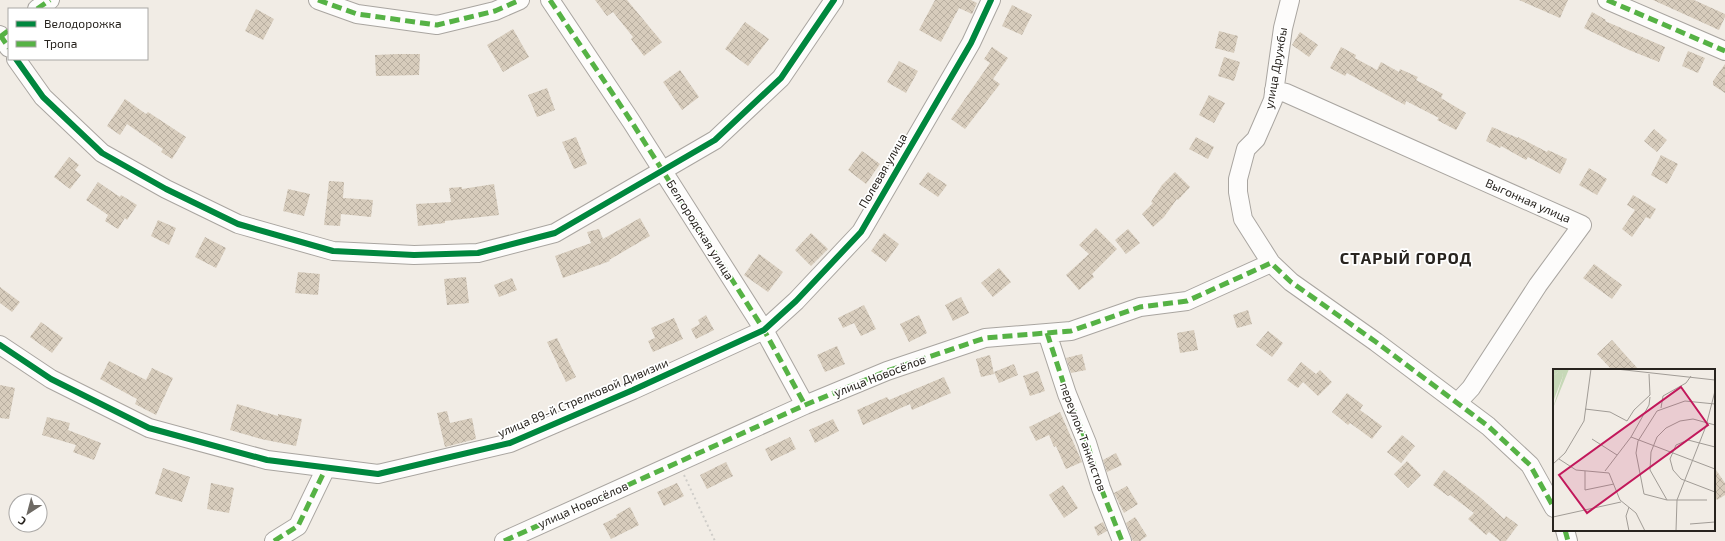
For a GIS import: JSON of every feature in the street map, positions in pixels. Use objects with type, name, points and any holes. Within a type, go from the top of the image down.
[{"type":"street","points":[[38,8],[50,0]]},
{"type":"street","points":[[318,0],[358,14],[437,25],[495,11],[520,0]]},
{"type":"street","name":"Белгородская улица","points":[[550,0],[631,121],[764,330],[805,405]]},
{"type":"street","points":[[17,60],[43,97],[102,153],[166,189],[238,224],[333,251],[414,255],[478,253],[556,233],[623,192],[663,171],[715,140],[781,78],[834,0]]},
{"type":"street","name":"Полевая улица","points":[[764,330],[796,301],[861,232],[971,44],[991,0]]},
{"type":"street","name":"улица Дружбы","points":[[1271,263],[1243,219],[1238,192],[1238,179],[1246,149],[1256,139],[1269,110],[1274,90],[1283,28],[1290,0]]},
{"type":"street","points":[[1607,0],[1725,51]]},
{"type":"street","name":"Выгонная улица","points":[[1274,90],[1286,93],[1582,225],[1538,285],[1471,388],[1457,403]]},
{"type":"street","points":[[1271,263],[1291,282],[1488,426],[1530,465],[1553,506]]},
{"type":"street","name":"улица Новосёлов","points":[[504,541],[805,405],[887,371],[985,338],[1071,331],[1140,307],[1187,302],[1271,263]]},
{"type":"street","name":"улица 89-й Стрелковой Дивизии","points":[[0,345],[51,378],[149,428],[267,460],[378,474],[510,443],[640,387],[764,330]]},
{"type":"street","name":"переулок Танкистов","points":[[1047,333],[1067,394],[1087,443],[1101,488],[1122,541]]},
{"type":"street","points":[[274,541],[298,526],[326,468]]},
{"type":"street","points":[[1565,531],[1568,541]]},
{"type":"path","points":[[678,462],[715,541]]},
{"type":"building","points":[[595,0],[627,0],[662,42],[644,56],[631,39],[633,37],[613,12],[607,16]]},
{"type":"building","points":[[935,0],[971,0],[977,3],[972,14],[959,8],[941,42],[919,30]]},
{"type":"building","points":[[1519,0],[1568,0],[1560,18]]},
{"type":"building","points":[[1653,0],[1694,0],[1725,14],[1725,17],[1719,30]]},
{"type":"building","points":[[1012,5],[1032,15],[1022,35],[1002,26]]},
{"type":"building","points":[[256,9],[274,19],[263,40],[245,31]]},
{"type":"building","points":[[1592,12],[1606,20],[1605,21],[1665,47],[1659,62],[1629,50],[1584,28]]},
{"type":"building","points":[[745,22],[769,39],[748,66],[725,49]]},
{"type":"building","points":[[513,29],[529,57],[503,72],[487,45]]},
{"type":"building","points":[[1219,31],[1238,36],[1234,53],[1215,48]]},
{"type":"building","points":[[1300,32],[1318,45],[1309,57],[1292,45]]},
{"type":"building","points":[[992,47],[1008,58],[993,79],[1000,84],[965,129],[951,119],[990,63],[984,59]]},
{"type":"building","points":[[1341,47],[1356,55],[1355,58],[1377,70],[1381,62],[1399,72],[1400,69],[1418,77],[1416,80],[1443,94],[1441,98],[1466,113],[1456,130],[1437,120],[1439,118],[1406,101],[1405,105],[1347,73],[1345,76],[1330,68]]},
{"type":"building","points":[[1688,51],[1705,58],[1698,73],[1682,66]]},
{"type":"building","points":[[420,54],[419,75],[376,76],[375,55]]},
{"type":"building","points":[[1224,57],[1240,62],[1234,81],[1218,76]]},
{"type":"building","points":[[899,61],[918,71],[906,93],[887,82]]},
{"type":"building","points":[[1725,64],[1725,93],[1713,85],[1713,81]]},
{"type":"building","points":[[680,70],[699,97],[682,110],[663,82]]},
{"type":"building","points":[[547,88],[555,110],[537,117],[528,95]]},
{"type":"building","points":[[1209,95],[1225,103],[1214,123],[1199,115]]},
{"type":"building","points":[[125,99],[146,114],[148,112],[186,137],[172,159],[161,152],[163,149],[127,124],[120,135],[107,126]]},
{"type":"building","points":[[1492,127],[1518,137],[1547,152],[1548,150],[1567,159],[1560,174],[1528,157],[1526,160],[1501,146],[1500,148],[1486,141]]},
{"type":"building","points":[[1654,129],[1667,140],[1657,152],[1644,141]]},
{"type":"building","points":[[576,137],[587,164],[574,169],[562,142]]},
{"type":"building","points":[[1196,137],[1214,147],[1208,159],[1189,149]]},
{"type":"building","points":[[862,151],[880,164],[866,184],[848,170]]},
{"type":"building","points":[[1661,155],[1678,164],[1667,184],[1651,175]]},
{"type":"building","points":[[69,157],[79,165],[75,170],[81,175],[70,189],[54,177]]},
{"type":"building","points":[[1589,168],[1607,179],[1597,195],[1579,185]]},
{"type":"building","points":[[928,172],[947,185],[938,197],[919,184]]},
{"type":"building","points":[[1175,172],[1190,187],[1178,200],[1177,199],[1164,217],[1153,227],[1142,214],[1153,203],[1151,202],[1162,185]]},
{"type":"building","points":[[329,181],[344,182],[343,198],[373,200],[371,217],[341,214],[340,226],[324,225]]},
{"type":"building","points":[[98,182],[120,197],[121,195],[137,205],[127,220],[125,218],[118,229],[105,221],[108,215],[86,200]]},
{"type":"building","points":[[494,184],[499,215],[445,221],[445,223],[418,226],[416,204],[451,202],[449,188],[462,187],[462,189]]},
{"type":"building","points":[[288,189],[310,194],[304,216],[283,211]]},
{"type":"building","points":[[1633,195],[1656,209],[1650,219],[1646,217],[1632,237],[1622,229],[1635,210],[1627,205]]},
{"type":"building","points":[[640,218],[650,236],[609,260],[610,261],[563,278],[555,256],[591,243],[587,232],[599,229],[603,239]]},
{"type":"building","points":[[158,220],[176,228],[169,245],[151,236]]},
{"type":"building","points":[[1096,228],[1117,249],[1092,274],[1094,277],[1079,290],[1066,275],[1089,254],[1079,245]]},
{"type":"building","points":[[1128,229],[1140,243],[1126,254],[1115,240]]},
{"type":"building","points":[[811,233],[828,249],[811,266],[795,250]]},
{"type":"building","points":[[884,233],[899,244],[886,262],[871,251]]},
{"type":"building","points":[[205,237],[226,248],[216,268],[195,257]]},
{"type":"building","points":[[759,254],[783,272],[768,292],[744,275]]},
{"type":"building","points":[[1594,264],[1622,285],[1612,299],[1583,278]]},
{"type":"building","points":[[999,268],[1011,282],[993,297],[981,283]]},
{"type":"building","points":[[298,272],[320,274],[318,295],[295,293]]},
{"type":"building","points":[[466,277],[469,303],[447,305],[444,279]]},
{"type":"building","points":[[512,278],[517,290],[499,297],[494,285]]},
{"type":"building","points":[[0,287],[20,302],[12,312],[0,303]]},
{"type":"building","points":[[961,297],[969,313],[953,321],[945,305]]},
{"type":"building","points":[[864,305],[876,329],[861,336],[854,323],[843,328],[838,318]]},
{"type":"building","points":[[1248,310],[1252,324],[1237,328],[1233,315]]},
{"type":"building","points":[[706,315],[714,330],[696,339],[691,329],[700,324],[698,320]]},
{"type":"building","points":[[919,315],[927,333],[909,342],[900,324]]},
{"type":"building","points":[[674,318],[683,339],[653,352],[648,341],[655,338],[651,328]]},
{"type":"building","points":[[41,322],[63,338],[52,353],[30,337]]},
{"type":"building","points":[[1194,330],[1198,350],[1180,353],[1177,333]]},
{"type":"building","points":[[1268,331],[1283,343],[1272,357],[1256,345]]},
{"type":"building","points":[[557,338],[576,377],[566,382],[547,342]]},
{"type":"building","points":[[1612,340],[1638,369],[1611,369],[1597,354]]},
{"type":"building","points":[[837,346],[845,364],[825,372],[817,355]]},
{"type":"building","points":[[1082,354],[1086,370],[1071,373],[1066,358]]},
{"type":"building","points":[[990,355],[994,374],[981,377],[976,359]]},
{"type":"building","points":[[109,361],[146,380],[152,368],[173,378],[156,415],[135,404],[137,399],[100,379]]},
{"type":"building","points":[[1301,362],[1316,374],[1320,370],[1332,382],[1318,396],[1303,382],[1298,388],[1287,380]]},
{"type":"building","points":[[1014,364],[1018,375],[999,383],[994,372]]},
{"type":"building","points":[[1038,371],[1045,391],[1030,396],[1023,376]]},
{"type":"building","points":[[944,377],[951,393],[912,410],[910,404],[863,425],[857,410],[887,397],[889,400]]},
{"type":"building","points":[[0,385],[15,388],[9,419],[0,418]]},
{"type":"building","points":[[1347,393],[1363,405],[1360,410],[1382,426],[1372,439],[1350,423],[1348,425],[1332,412]]},
{"type":"building","points":[[237,404],[278,416],[278,414],[302,419],[296,446],[261,439],[230,430]]},
{"type":"building","points":[[447,411],[450,423],[472,418],[476,439],[445,447],[437,413]]},
{"type":"building","points":[[1060,412],[1082,462],[1066,469],[1056,446],[1054,447],[1049,435],[1036,441],[1029,427]]},
{"type":"building","points":[[47,417],[70,423],[68,430],[101,443],[94,460],[73,452],[76,445],[42,435]]},
{"type":"building","points":[[833,419],[839,431],[815,443],[809,430]]},
{"type":"building","points":[[1402,435],[1415,446],[1401,463],[1387,452]]},
{"type":"building","points":[[790,437],[796,449],[771,461],[765,449]]},
{"type":"building","points":[[1116,453],[1122,465],[1107,472],[1103,460]]},
{"type":"building","points":[[1407,461],[1421,475],[1408,488],[1394,474]]},
{"type":"building","points":[[726,462],[733,476],[707,489],[700,475]]},
{"type":"building","points":[[163,468],[190,477],[182,502],[155,494]]},
{"type":"building","points":[[1715,468],[1725,483],[1725,495],[1717,500],[1715,497]]},
{"type":"building","points":[[1444,470],[1481,498],[1504,519],[1506,516],[1518,525],[1506,541],[1500,541],[1489,532],[1486,535],[1468,519],[1474,513],[1450,495],[1448,496],[1433,485]]},
{"type":"building","points":[[211,483],[234,488],[229,513],[207,509]]},
{"type":"building","points":[[677,483],[684,496],[664,506],[657,492]]},
{"type":"building","points":[[1063,485],[1078,508],[1064,518],[1049,495]]},
{"type":"building","points":[[1127,486],[1138,504],[1124,513],[1114,493]]},
{"type":"building","points":[[630,507],[639,525],[611,539],[603,524],[617,517],[616,515]]},
{"type":"building","points":[[1135,517],[1147,536],[1140,541],[1133,541],[1126,523]]},
{"type":"building","points":[[1103,522],[1107,531],[1098,536],[1094,527]]},
{"type":"marked path","points":[[38,8],[50,0]]},
{"type":"marked path","points":[[318,0],[357,14],[437,25],[495,11],[520,0]]},
{"type":"marked path","points":[[550,0],[631,121],[764,330],[805,405]]},
{"type":"marked path","points":[[1607,0],[1725,51]]},
{"type":"marked path","points":[[0,37],[8,31]]},
{"type":"marked path","points":[[0,35],[8,47]]},
{"type":"marked path","points":[[504,541],[805,405],[887,371],[985,338],[1071,331],[1140,307],[1187,301],[1271,263],[1291,282],[1376,342],[1488,426],[1530,465],[1553,506]]},
{"type":"marked path","points":[[1047,333],[1067,394],[1087,443],[1101,488],[1122,541]]},
{"type":"marked path","points":[[274,541],[298,526],[326,468]]},
{"type":"marked path","points":[[1565,531],[1568,541]]},
{"type":"cycle path","points":[[17,60],[43,97],[102,153],[166,189],[238,224],[333,251],[414,255],[478,253],[555,233],[715,140],[781,78],[834,0]]},
{"type":"cycle path","points":[[0,345],[51,379],[149,428],[267,460],[378,474],[510,443],[633,390],[764,330],[796,301],[861,232],[971,43],[991,0]]},
{"type":"district","name":"СТАРЫЙ ГОРОД","points":[[1406,258]]}]
